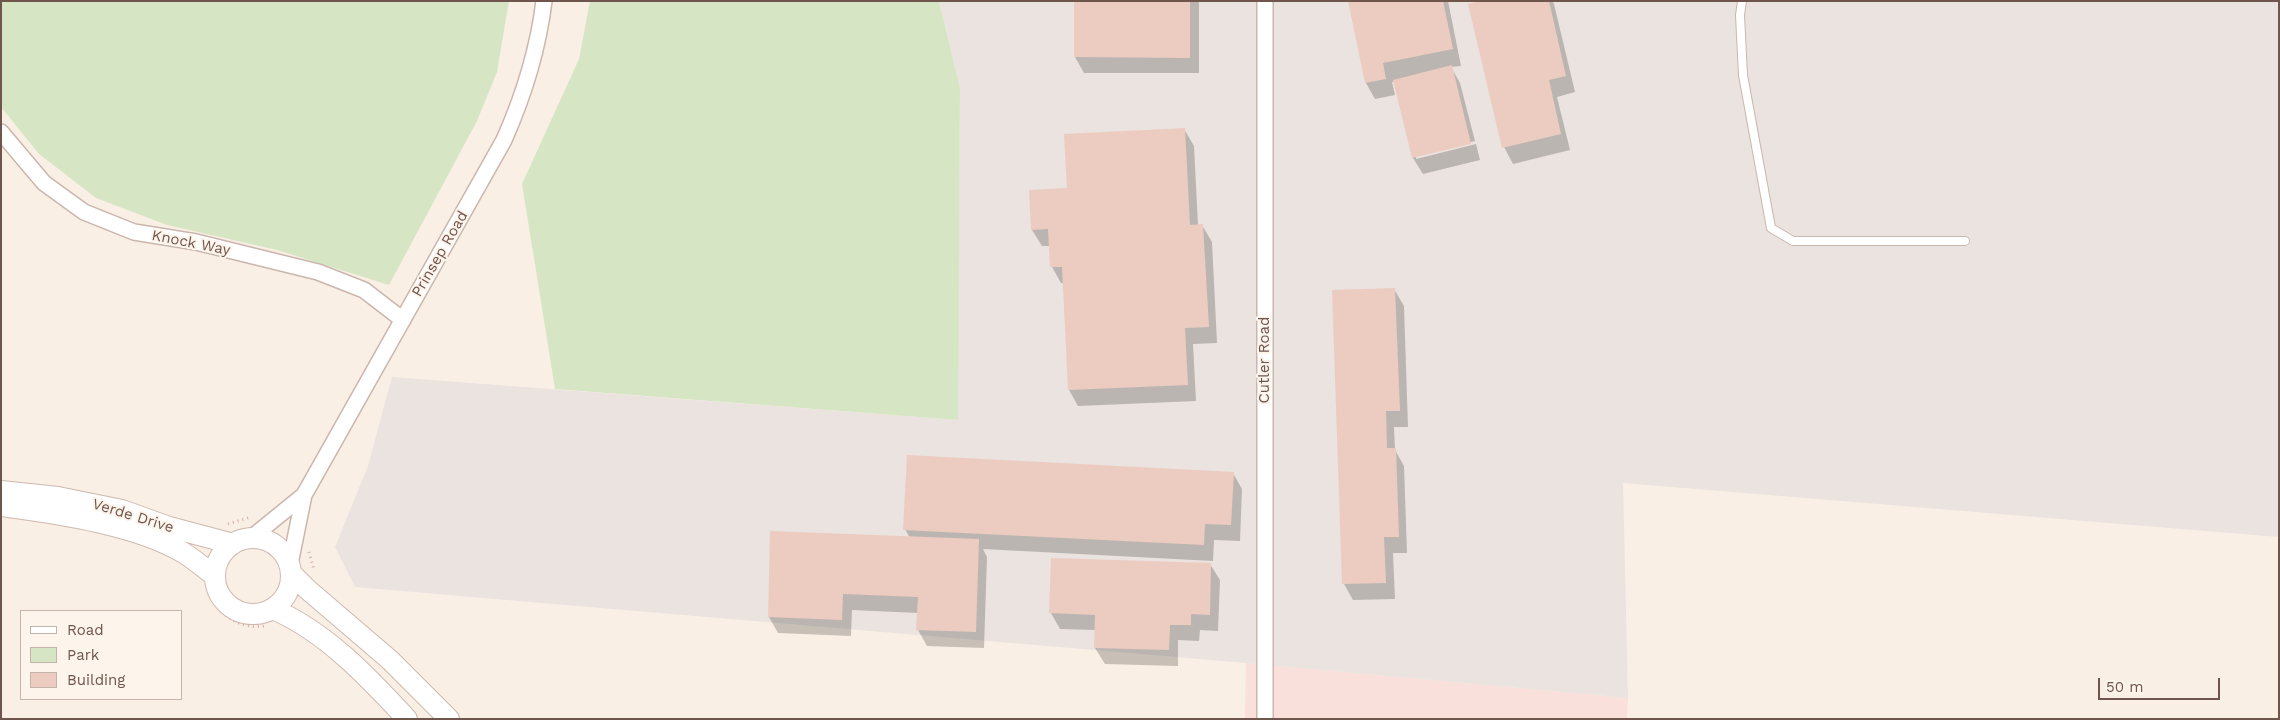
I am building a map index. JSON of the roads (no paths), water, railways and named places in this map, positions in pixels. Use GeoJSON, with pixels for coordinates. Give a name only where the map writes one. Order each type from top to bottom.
{"type":"FeatureCollection","features":[{"type":"Feature","properties":{"kind":"main road","name":"Verde Drive"},"geometry":{"type":"LineString","coordinates":[[1,491],[58,497],[122,510],[169,528],[242,541]]}},
{"type":"Feature","properties":{"kind":"main road","name":"Verde Drive"},"geometry":{"type":"LineString","coordinates":[[1,506],[62,515],[120,529],[184,553],[211,582]]}},
{"type":"Feature","properties":{"kind":"main road"},"geometry":{"type":"LineString","coordinates":[[407,719],[336,650],[304,626],[234,608],[211,582],[220,558],[242,541],[262,539],[279,547],[290,569],[307,589],[390,660],[449,719]]}},
{"type":"Feature","properties":{"kind":"main road"},"geometry":{"type":"LineString","coordinates":[[272,617],[287,594],[290,569]]}},
{"type":"Feature","properties":{"kind":"street","name":"Prinsep Road"},"geometry":{"type":"LineString","coordinates":[[290,569],[304,494],[504,140],[528,80],[536,49],[544,1]]}},
{"type":"Feature","properties":{"kind":"street","name":"Cutler Road"},"geometry":{"type":"LineString","coordinates":[[1265,1],[1266,719]]}},
{"type":"Feature","properties":{"kind":"street","name":"Knock Way"},"geometry":{"type":"LineString","coordinates":[[1,132],[44,183],[84,212],[134,232],[196,242],[318,272],[364,290],[403,320]]}},
{"type":"Feature","properties":{"kind":"street","name":"Prinsep Road"},"geometry":{"type":"LineString","coordinates":[[242,541],[274,519],[304,494]]}},
{"type":"Feature","properties":{"kind":"lane"},"geometry":{"type":"LineString","coordinates":[[1742,1],[1740,15],[1743,76],[1771,228],[1793,241],[1965,241]]}}]}
